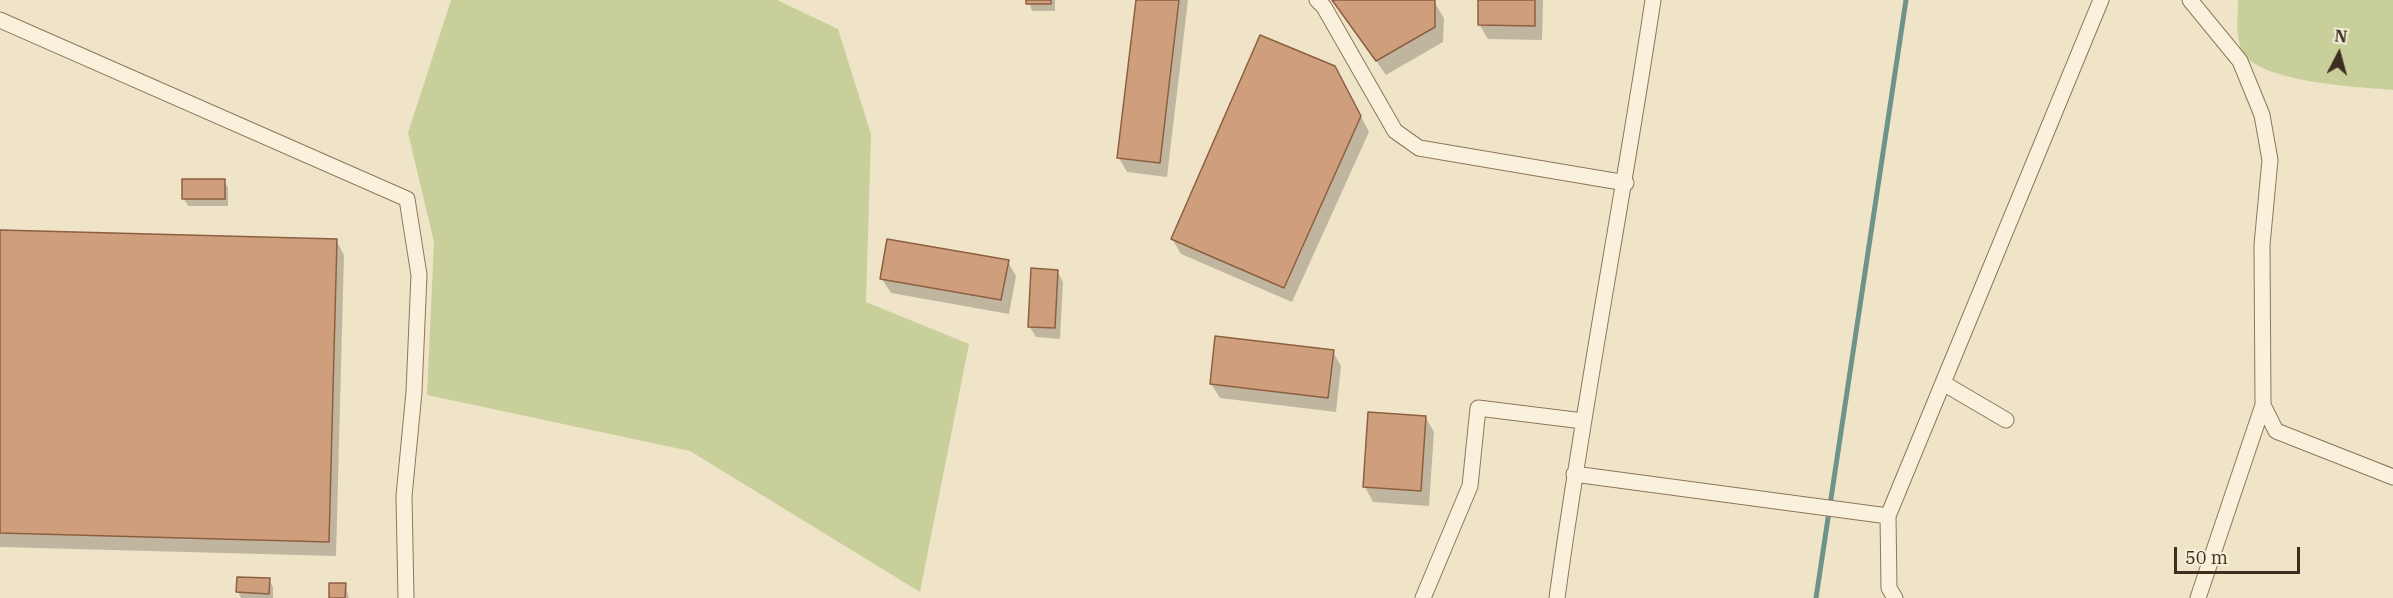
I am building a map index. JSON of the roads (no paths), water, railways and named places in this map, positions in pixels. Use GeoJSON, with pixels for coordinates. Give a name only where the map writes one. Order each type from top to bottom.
{"type":"FeatureCollection","features":[{"type":"Feature","properties":{"kind":"street"},"geometry":{"type":"LineString","coordinates":[[1317,0],[1324,7],[1395,131],[1419,148],[1626,183]]}},
{"type":"Feature","properties":{"kind":"street"},"geometry":{"type":"LineString","coordinates":[[1557,598],[1574,474],[1626,183],[1653,0]]}},
{"type":"Feature","properties":{"kind":"street"},"geometry":{"type":"LineString","coordinates":[[1895,598],[1889,588],[1888,516],[2101,0]]}},
{"type":"Feature","properties":{"kind":"street"},"geometry":{"type":"LineString","coordinates":[[2190,0],[2240,61],[2262,115],[2270,160],[2262,245],[2262,405],[2198,598]]}},
{"type":"Feature","properties":{"kind":"street"},"geometry":{"type":"LineString","coordinates":[[0,20],[407,199],[419,275],[414,392],[404,496],[405,598]]}},
{"type":"Feature","properties":{"kind":"street"},"geometry":{"type":"LineString","coordinates":[[1943,383],[2006,420]]}},
{"type":"Feature","properties":{"kind":"street"},"geometry":{"type":"LineString","coordinates":[[2262,405],[2276,431],[2393,477]]}},
{"type":"Feature","properties":{"kind":"street"},"geometry":{"type":"LineString","coordinates":[[1422,598],[1470,486],[1478,408],[1583,421]]}},
{"type":"Feature","properties":{"kind":"street"},"geometry":{"type":"LineString","coordinates":[[1574,474],[1888,516]]}},
{"type":"Feature","properties":{"kind":"waterway"},"geometry":{"type":"LineString","coordinates":[[1816,598],[1906,0]]}}]}
